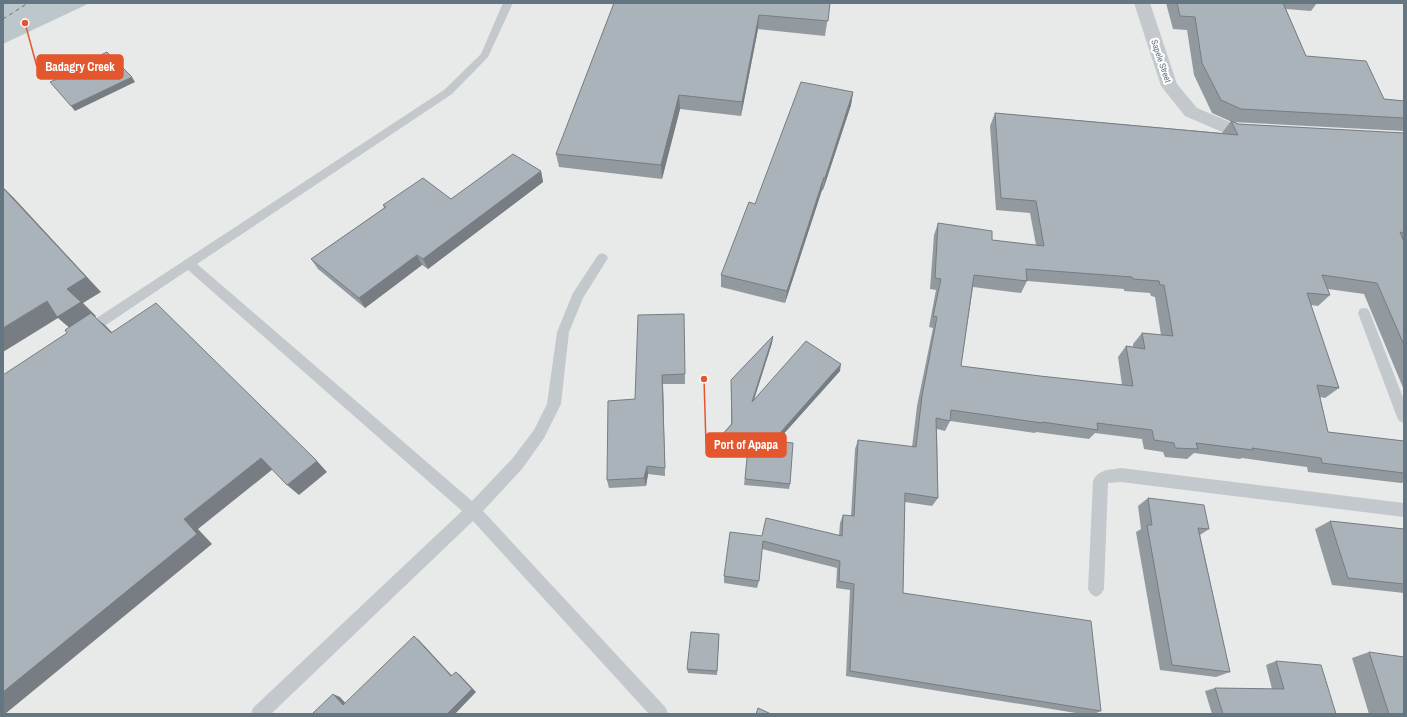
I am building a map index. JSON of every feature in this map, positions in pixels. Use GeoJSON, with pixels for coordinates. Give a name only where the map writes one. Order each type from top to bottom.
{"type":"FeatureCollection","features":[{"type":"Feature","properties":{"kind":"street","name":"Sapele Street"},"geometry":{"type":"LineString","coordinates":[[1142,3],[1169,86],[1191,112],[1229,129],[1277,132]]}},
{"type":"Feature","properties":{"kind":"lane"},"geometry":{"type":"LineString","coordinates":[[76,338],[448,92],[485,55],[508,3]]}},
{"type":"Feature","properties":{"kind":"lane"},"geometry":{"type":"LineString","coordinates":[[260,714],[473,511],[517,464],[539,434],[554,404],[563,332],[577,296],[602,258]]}},
{"type":"Feature","properties":{"kind":"lane"},"geometry":{"type":"LineString","coordinates":[[189,264],[473,511],[660,714]]}},
{"type":"Feature","properties":{"kind":"lane"},"geometry":{"type":"LineString","coordinates":[[1364,313],[1404,417]]}},
{"type":"Feature","properties":{"kind":"lane"},"geometry":{"type":"LineString","coordinates":[[1096,589],[1100,481],[1105,477],[1121,475],[1404,510]]}},
{"type":"Feature","properties":{"kind":"shaded area"},"geometry":{"type":"Polygon","coordinates":[[[3,3],[90,3],[3,44],[3,3]]]}},
{"type":"Feature","properties":{"kind":"shaded area"},"geometry":{"type":"Polygon","coordinates":[[[90,3],[1404,3],[1404,714],[3,714],[3,44],[90,3]]]}},
{"type":"Feature","properties":{"kind":"building"},"geometry":{"type":"Polygon","coordinates":[[[614,3],[830,3],[828,21],[759,15],[742,102],[679,95],[661,165],[556,154],[614,3]]]}},
{"type":"Feature","properties":{"kind":"building"},"geometry":{"type":"Polygon","coordinates":[[[1177,3],[1283,3],[1306,56],[1366,61],[1384,99],[1404,101],[1404,118],[1241,109],[1221,100],[1202,63],[1195,17],[1180,16],[1177,3]]]}},
{"type":"Feature","properties":{"kind":"building"},"geometry":{"type":"Polygon","coordinates":[[[107,52],[132,77],[71,106],[50,82],[71,73],[69,71],[107,52]]]}},
{"type":"Feature","properties":{"kind":"building"},"geometry":{"type":"Polygon","coordinates":[[[801,82],[853,92],[787,291],[721,275],[749,202],[755,204],[801,82]]]}},
{"type":"Feature","properties":{"kind":"building"},"geometry":{"type":"Polygon","coordinates":[[[995,113],[1238,135],[1231,121],[1238,124],[1404,133],[1404,233],[1400,232],[1404,242],[1404,345],[1377,283],[1322,275],[1330,295],[1307,293],[1339,388],[1317,385],[1328,432],[1404,441],[1404,473],[1322,463],[1321,458],[1252,448],[1253,450],[1196,443],[1198,449],[1175,448],[1174,443],[1154,440],[1152,430],[1097,423],[1098,430],[951,410],[950,421],[936,418],[938,498],[905,493],[903,593],[1091,621],[1101,711],[850,671],[854,584],[839,581],[840,561],[763,541],[759,581],[724,576],[730,532],[762,536],[766,518],[842,536],[843,515],[854,516],[858,440],[916,447],[922,396],[937,317],[933,316],[941,279],[935,278],[938,223],[992,231],[992,240],[1044,246],[1036,201],[1001,198],[995,113]],[[1026,269],[1027,281],[974,275],[961,366],[1133,386],[1126,346],[1145,349],[1142,333],[1173,336],[1164,285],[1160,285],[1159,281],[1133,279],[1132,277],[1026,269]]]}},
{"type":"Feature","properties":{"kind":"building"},"geometry":{"type":"Polygon","coordinates":[[[513,154],[541,171],[423,259],[417,255],[359,298],[311,259],[386,207],[383,205],[423,178],[451,199],[513,154]]]}},
{"type":"Feature","properties":{"kind":"building"},"geometry":{"type":"Polygon","coordinates":[[[3,188],[86,277],[67,289],[81,302],[57,317],[47,301],[3,328],[3,188]]]}},
{"type":"Feature","properties":{"kind":"building"},"geometry":{"type":"Polygon","coordinates":[[[156,303],[317,461],[287,485],[261,458],[184,519],[197,534],[3,692],[3,375],[67,333],[65,330],[91,313],[111,333],[156,303]]]}},
{"type":"Feature","properties":{"kind":"building"},"geometry":{"type":"Polygon","coordinates":[[[684,314],[685,374],[662,375],[665,468],[647,466],[644,478],[607,480],[608,401],[635,399],[638,315],[684,314]]]}},
{"type":"Feature","properties":{"kind":"building"},"geometry":{"type":"Polygon","coordinates":[[[773,336],[752,402],[806,341],[841,364],[773,441],[793,443],[790,484],[745,479],[749,436],[741,436],[736,450],[733,450],[732,437],[720,437],[732,424],[731,380],[773,336]]]}},
{"type":"Feature","properties":{"kind":"building"},"geometry":{"type":"Polygon","coordinates":[[[1148,498],[1204,505],[1209,529],[1198,528],[1230,672],[1172,665],[1147,525],[1152,525],[1148,498]]]}},
{"type":"Feature","properties":{"kind":"building"},"geometry":{"type":"Polygon","coordinates":[[[1330,521],[1404,529],[1404,584],[1348,578],[1330,521]]]}},
{"type":"Feature","properties":{"kind":"building"},"geometry":{"type":"Polygon","coordinates":[[[691,632],[719,634],[717,671],[687,669],[691,632]]]}},
{"type":"Feature","properties":{"kind":"building"},"geometry":{"type":"Polygon","coordinates":[[[414,636],[451,676],[456,672],[472,689],[447,714],[312,714],[333,694],[343,705],[414,636]]]}},
{"type":"Feature","properties":{"kind":"building"},"geometry":{"type":"Polygon","coordinates":[[[1369,652],[1404,657],[1404,714],[1389,714],[1369,652]]]}},
{"type":"Feature","properties":{"kind":"building"},"geometry":{"type":"Polygon","coordinates":[[[1276,661],[1321,665],[1336,714],[1223,714],[1215,688],[1284,689],[1276,661]]]}},
{"type":"Feature","properties":{"kind":"building"},"geometry":{"type":"Polygon","coordinates":[[[758,708],[771,714],[756,714],[758,708]]]}},
{"type":"Feature","properties":{"kind":"ferry route"},"geometry":{"type":"LineString","coordinates":[[3,19],[28,3]]}},
{"type":"Feature","properties":{"kind":"place","name":"Badagry Creek"},"geometry":{"type":"Point","coordinates":[25,23]}},
{"type":"Feature","properties":{"kind":"place","name":"Port of Apapa"},"geometry":{"type":"Point","coordinates":[704,379]}}]}
